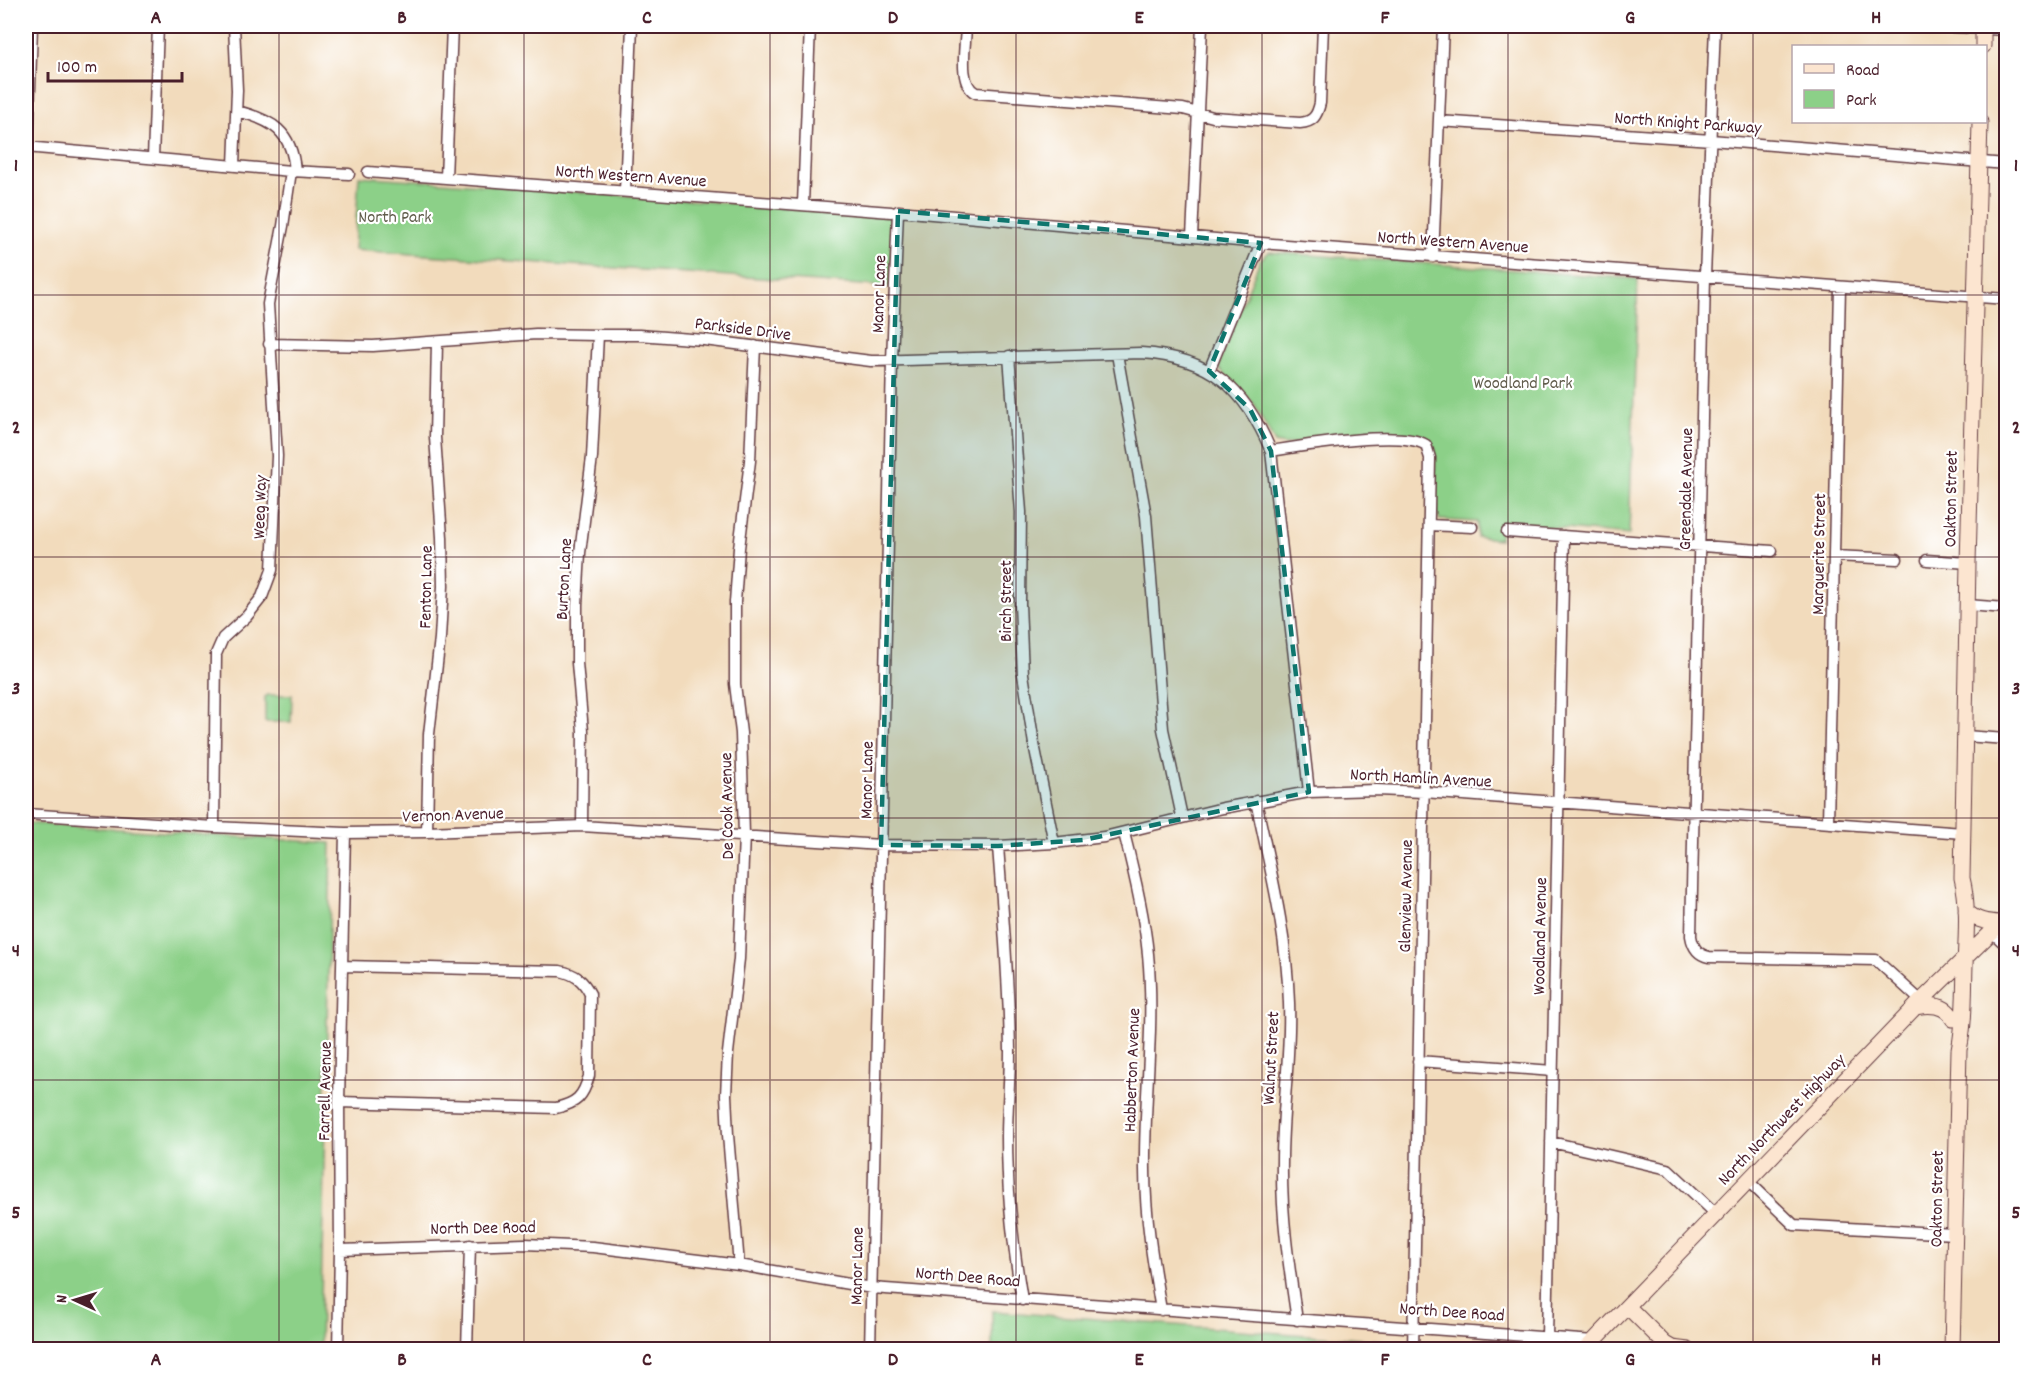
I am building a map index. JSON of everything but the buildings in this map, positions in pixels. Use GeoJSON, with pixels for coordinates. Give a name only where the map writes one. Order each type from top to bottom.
{"type":"FeatureCollection","features":[{"type":"Feature","properties":{"kind":"main road"},"geometry":{"type":"LineString","coordinates":[[1983,27],[1983,45]]}},
{"type":"Feature","properties":{"kind":"main road","name":"Oakton Street"},"geometry":{"type":"LineString","coordinates":[[1959,1050],[1954,1037],[1953,1019],[1966,911],[1966,894],[1962,878],[1980,123]]}},
{"type":"Feature","properties":{"kind":"main road","name":"Oakton Street"},"geometry":{"type":"LineString","coordinates":[[1953,1350],[1959,1050],[1963,1029],[1956,897],[1962,878]]}},
{"type":"Feature","properties":{"kind":"main road"},"geometry":{"type":"LineString","coordinates":[[1966,911],[1972,918],[2000,924]]}},
{"type":"Feature","properties":{"kind":"main road","name":"North Northwest Highway"},"geometry":{"type":"LineString","coordinates":[[1589,1345],[1919,1004],[2000,924]]}},
{"type":"Feature","properties":{"kind":"main road"},"geometry":{"type":"LineString","coordinates":[[1919,1004],[1941,1007],[1950,1013],[1953,1019]]}},
{"type":"Feature","properties":{"kind":"main road"},"geometry":{"type":"LineString","coordinates":[[1628,1307],[1665,1344],[1672,1348],[1688,1350]]}},
{"type":"Feature","properties":{"kind":"street"},"geometry":{"type":"LineString","coordinates":[[32,26],[27,147],[349,174]]}},
{"type":"Feature","properties":{"kind":"street"},"geometry":{"type":"LineString","coordinates":[[153,158],[158,26]]}},
{"type":"Feature","properties":{"kind":"street"},"geometry":{"type":"LineString","coordinates":[[234,26],[237,111],[234,165]]}},
{"type":"Feature","properties":{"kind":"street"},"geometry":{"type":"LineString","coordinates":[[446,178],[452,26]]}},
{"type":"Feature","properties":{"kind":"street"},"geometry":{"type":"LineString","coordinates":[[625,191],[632,26]]}},
{"type":"Feature","properties":{"kind":"street"},"geometry":{"type":"LineString","coordinates":[[803,204],[810,26]]}},
{"type":"Feature","properties":{"kind":"street"},"geometry":{"type":"LineString","coordinates":[[966,26],[964,76],[972,91],[982,94],[1183,109],[1213,117],[1300,123],[1313,120],[1320,103],[1323,26]]}},
{"type":"Feature","properties":{"kind":"street"},"geometry":{"type":"LineString","coordinates":[[1192,237],[1202,26]]}},
{"type":"Feature","properties":{"kind":"street"},"geometry":{"type":"LineString","coordinates":[[1433,256],[1443,26]]}},
{"type":"Feature","properties":{"kind":"street","name":"Greendale Avenue"},"geometry":{"type":"LineString","coordinates":[[1715,26],[1705,276],[1691,936],[1696,951],[1709,957],[1876,960],[1919,1004]]}},
{"type":"Feature","properties":{"kind":"street"},"geometry":{"type":"LineString","coordinates":[[1939,26],[2007,30]]}},
{"type":"Feature","properties":{"kind":"street"},"geometry":{"type":"LineString","coordinates":[[237,111],[260,117],[275,127],[291,148],[293,171]]}},
{"type":"Feature","properties":{"kind":"street","name":"North Knight Parkway"},"geometry":{"type":"LineString","coordinates":[[1439,121],[2007,164]]}},
{"type":"Feature","properties":{"kind":"street","name":"Weeg Way"},"geometry":{"type":"LineString","coordinates":[[214,827],[216,654],[223,638],[247,616],[262,597],[271,577],[273,564],[277,456],[268,304],[293,171]]}},
{"type":"Feature","properties":{"kind":"street","name":"North Western Avenue"},"geometry":{"type":"LineString","coordinates":[[368,172],[2007,299]]}},
{"type":"Feature","properties":{"kind":"street","name":"Manor Lane"},"geometry":{"type":"LineString","coordinates":[[870,1350],[894,211]]}},
{"type":"Feature","properties":{"kind":"street"},"geometry":{"type":"LineString","coordinates":[[1261,243],[1209,371],[1229,385],[1250,409],[1271,451],[1308,792]]}},
{"type":"Feature","properties":{"kind":"street","name":"Marguerite Street"},"geometry":{"type":"LineString","coordinates":[[1828,822],[1840,287]]}},
{"type":"Feature","properties":{"kind":"street","name":"Parkside Drive"},"geometry":{"type":"LineString","coordinates":[[269,344],[373,346],[536,334],[598,334],[668,337],[859,360],[1141,353],[1167,356],[1192,363],[1209,371]]}},
{"type":"Feature","properties":{"kind":"street","name":"Burton Lane"},"geometry":{"type":"LineString","coordinates":[[582,826],[583,740],[577,663],[577,605],[580,553],[594,429],[598,334]]}},
{"type":"Feature","properties":{"kind":"street","name":"Fenton Lane"},"geometry":{"type":"LineString","coordinates":[[427,832],[429,743],[443,586],[435,437],[436,342]]}},
{"type":"Feature","properties":{"kind":"street","name":"De Cook Avenue"},"geometry":{"type":"LineString","coordinates":[[740,1265],[726,1095],[728,1053],[739,959],[744,836],[741,733],[735,684],[735,602],[750,460],[755,346]]}},
{"type":"Feature","properties":{"kind":"street"},"geometry":{"type":"LineString","coordinates":[[1117,354],[1146,516],[1163,729],[1182,817]]}},
{"type":"Feature","properties":{"kind":"street","name":"Birch Street"},"geometry":{"type":"LineString","coordinates":[[1009,356],[1021,512],[1020,604],[1023,674],[1034,744],[1054,843]]}},
{"type":"Feature","properties":{"kind":"street","name":"Glenview Avenue"},"geometry":{"type":"LineString","coordinates":[[1271,451],[1327,442],[1378,439],[1413,440],[1426,445],[1431,459],[1413,1350]]}},
{"type":"Feature","properties":{"kind":"street"},"geometry":{"type":"LineString","coordinates":[[1429,525],[1472,527]]}},
{"type":"Feature","properties":{"kind":"street"},"geometry":{"type":"LineString","coordinates":[[1507,531],[1772,551]]}},
{"type":"Feature","properties":{"kind":"street","name":"Woodland Avenue"},"geometry":{"type":"LineString","coordinates":[[1547,1337],[1564,536]]}},
{"type":"Feature","properties":{"kind":"street"},"geometry":{"type":"LineString","coordinates":[[1834,556],[1897,559]]}},
{"type":"Feature","properties":{"kind":"street"},"geometry":{"type":"LineString","coordinates":[[1926,560],[1968,563]]}},
{"type":"Feature","properties":{"kind":"street"},"geometry":{"type":"LineString","coordinates":[[1967,605],[2007,608]]}},
{"type":"Feature","properties":{"kind":"street"},"geometry":{"type":"LineString","coordinates":[[1965,735],[2007,739]]}},
{"type":"Feature","properties":{"kind":"street","name":"North Hamlin Avenue"},"geometry":{"type":"LineString","coordinates":[[881,845],[998,846],[1054,843],[1124,832],[1182,817],[1308,792],[1376,790],[1963,833]]}},
{"type":"Feature","properties":{"kind":"street","name":"Walnut Street"},"geometry":{"type":"LineString","coordinates":[[1256,801],[1280,918],[1287,975],[1290,1029],[1282,1133],[1282,1186],[1284,1225],[1297,1320]]}},
{"type":"Feature","properties":{"kind":"street","name":"Vernon Avenue"},"geometry":{"type":"LineString","coordinates":[[26,814],[345,833],[582,826],[881,845]]}},
{"type":"Feature","properties":{"kind":"street","name":"Habberton Avenue"},"geometry":{"type":"LineString","coordinates":[[1124,832],[1138,891],[1148,953],[1151,1053],[1144,1172],[1148,1225],[1161,1310]]}},
{"type":"Feature","properties":{"kind":"street","name":"Farrell Avenue"},"geometry":{"type":"LineString","coordinates":[[338,1350],[339,1102],[345,833]]}},
{"type":"Feature","properties":{"kind":"street"},"geometry":{"type":"LineString","coordinates":[[998,846],[1009,1020],[1008,1191],[1022,1300]]}},
{"type":"Feature","properties":{"kind":"street"},"geometry":{"type":"LineString","coordinates":[[2000,924],[2007,945]]}},
{"type":"Feature","properties":{"kind":"street"},"geometry":{"type":"LineString","coordinates":[[339,1102],[556,1108],[572,1104],[586,1088],[589,1076],[590,994],[585,984],[571,973],[343,966]]}},
{"type":"Feature","properties":{"kind":"street"},"geometry":{"type":"LineString","coordinates":[[1418,1061],[1553,1071]]}},
{"type":"Feature","properties":{"kind":"street"},"geometry":{"type":"LineString","coordinates":[[1551,1142],[1668,1169],[1716,1214]]}},
{"type":"Feature","properties":{"kind":"street"},"geometry":{"type":"LineString","coordinates":[[1748,1181],[1794,1225],[1954,1234]]}},
{"type":"Feature","properties":{"kind":"street","name":"North Dee Road"},"geometry":{"type":"LineString","coordinates":[[340,1250],[525,1244],[593,1247],[740,1265],[872,1288],[1547,1337],[1589,1345]]}},
{"type":"Feature","properties":{"kind":"street"},"geometry":{"type":"LineString","coordinates":[[467,1350],[470,1245]]}},
{"type":"Feature","properties":{"kind":"highlighted area"},"geometry":{"type":"Polygon","coordinates":[[[898,211],[1261,243],[1209,371],[1250,409],[1271,451],[1309,792],[1083,840],[998,846],[881,845],[898,211]]]}},
{"type":"Feature","properties":{"kind":"green space","name":"North Park"},"geometry":{"type":"Polygon","coordinates":[[[359,176],[893,215],[890,287],[354,250],[359,176]]]}},
{"type":"Feature","properties":{"kind":"green space","name":"Woodland Park"},"geometry":{"type":"Polygon","coordinates":[[[1269,252],[1638,279],[1629,535],[1501,523],[1500,539],[1477,537],[1477,522],[1440,520],[1435,512],[1435,449],[1429,440],[1418,434],[1345,436],[1284,445],[1275,443],[1254,404],[1219,369],[1220,361],[1260,260],[1269,252]]]}},
{"type":"Feature","properties":{"kind":"green space"},"geometry":{"type":"Polygon","coordinates":[[[292,695],[291,722],[265,722],[265,697],[292,695]]]}},
{"type":"Feature","properties":{"kind":"green space"},"geometry":{"type":"Polygon","coordinates":[[[26,823],[331,843],[320,1349],[33,1350],[27,1344],[26,823]]]}},
{"type":"Feature","properties":{"kind":"green space"},"geometry":{"type":"Polygon","coordinates":[[[992,1311],[1398,1342],[1398,1349],[992,1349],[992,1311]]]}}]}
